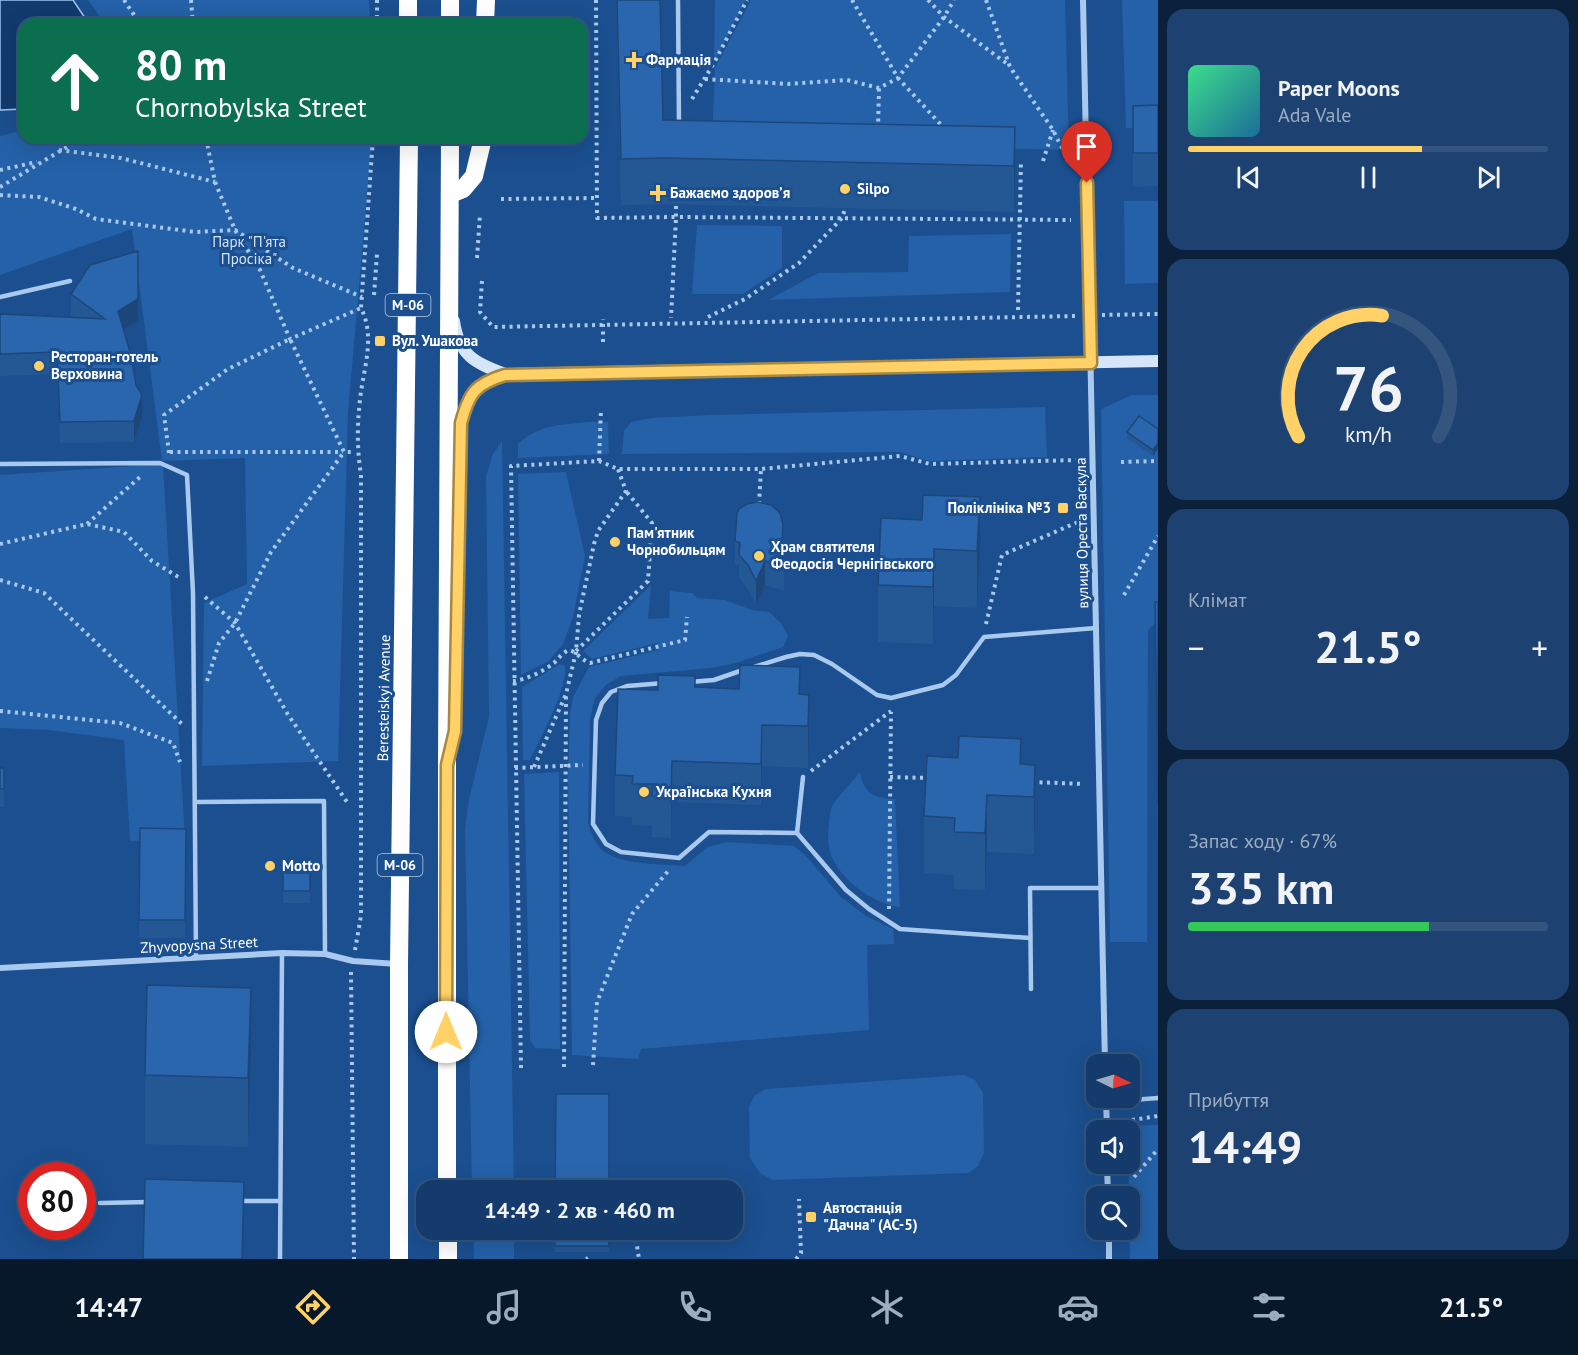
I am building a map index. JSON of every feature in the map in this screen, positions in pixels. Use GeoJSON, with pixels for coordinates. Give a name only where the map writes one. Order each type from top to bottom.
{"type":"FeatureCollection","features":[{"type":"Feature","properties":{"kind":"highway"},"geometry":{"type":"LineString","coordinates":[[408,0],[408,18]]}},
{"type":"Feature","properties":{"kind":"highway"},"geometry":{"type":"LineString","coordinates":[[450,0],[450,18]]}},
{"type":"Feature","properties":{"kind":"highway"},"geometry":{"type":"LineString","coordinates":[[485,18],[486,0]]}},
{"type":"Feature","properties":{"kind":"highway","name":"Beresteiskyi Avenue"},"geometry":{"type":"LineString","coordinates":[[399,1259],[399,964],[409,144]]}},
{"type":"Feature","properties":{"kind":"highway","name":"М-06"},"geometry":{"type":"LineString","coordinates":[[447,1180],[450,144]]}},
{"type":"Feature","properties":{"kind":"highway"},"geometry":{"type":"LineString","coordinates":[[450,194],[463,189],[474,176],[482,144]]}},
{"type":"Feature","properties":{"kind":"highway"},"geometry":{"type":"LineString","coordinates":[[448,1240],[448,1259]]}},
{"type":"Feature","properties":{"kind":"main road"},"geometry":{"type":"LineString","coordinates":[[450,295],[455,331],[464,352],[479,364],[505,375]]}},
{"type":"Feature","properties":{"kind":"main road"},"geometry":{"type":"LineString","coordinates":[[447,765],[455,731],[461,423],[467,400],[487,381],[505,375],[1158,361]]}},
{"type":"Feature","properties":{"kind":"street","name":"вулиця Ореста Васкула"},"geometry":{"type":"LineString","coordinates":[[1083,0],[1105,1054]]}},
{"type":"Feature","properties":{"kind":"street","name":"Zhyvopysna Street"},"geometry":{"type":"LineString","coordinates":[[0,968],[282,953],[325,954],[353,961],[399,964]]}},
{"type":"Feature","properties":{"kind":"street"},"geometry":{"type":"LineString","coordinates":[[1109,1240],[1109,1259]]}},
{"type":"Feature","properties":{"kind":"lane"},"geometry":{"type":"LineString","coordinates":[[678,0],[679,130]]}},
{"type":"Feature","properties":{"kind":"lane"},"geometry":{"type":"LineString","coordinates":[[0,297],[70,281]]}},
{"type":"Feature","properties":{"kind":"lane"},"geometry":{"type":"LineString","coordinates":[[0,464],[157,463],[187,475],[193,593],[196,957]]}},
{"type":"Feature","properties":{"kind":"lane"},"geometry":{"type":"LineString","coordinates":[[681,682],[714,680],[786,657],[800,654],[814,655],[832,664],[877,695],[891,698],[943,685],[956,675],[984,637],[1096,628]]}},
{"type":"Feature","properties":{"kind":"lane"},"geometry":{"type":"LineString","coordinates":[[670,683],[627,686],[611,692],[602,703],[596,720],[593,824],[606,844],[621,852],[679,858],[709,832],[797,832]]}},
{"type":"Feature","properties":{"kind":"lane"},"geometry":{"type":"LineString","coordinates":[[803,777],[797,832],[846,890],[869,909],[900,929],[1030,938]]}},
{"type":"Feature","properties":{"kind":"lane"},"geometry":{"type":"LineString","coordinates":[[195,802],[324,801],[325,954]]}},
{"type":"Feature","properties":{"kind":"lane"},"geometry":{"type":"LineString","coordinates":[[1031,989],[1030,888],[1102,888]]}},
{"type":"Feature","properties":{"kind":"lane"},"geometry":{"type":"LineString","coordinates":[[280,1259],[282,953]]}},
{"type":"Feature","properties":{"kind":"lane"},"geometry":{"type":"LineString","coordinates":[[1140,1099],[1158,1098]]}},
{"type":"Feature","properties":{"kind":"lane"},"geometry":{"type":"LineString","coordinates":[[235,1201],[280,1201]]}},
{"type":"Feature","properties":{"kind":"lane"},"geometry":{"type":"LineString","coordinates":[[100,1203],[156,1202]]}},
{"type":"Feature","properties":{"kind":"path"},"geometry":{"type":"LineString","coordinates":[[124,0],[136,18]]}},
{"type":"Feature","properties":{"kind":"path"},"geometry":{"type":"LineString","coordinates":[[191,0],[192,18]]}},
{"type":"Feature","properties":{"kind":"path"},"geometry":{"type":"LineString","coordinates":[[377,0],[377,18]]}},
{"type":"Feature","properties":{"kind":"path"},"geometry":{"type":"LineString","coordinates":[[596,0],[597,218],[1071,220]]}},
{"type":"Feature","properties":{"kind":"path"},"geometry":{"type":"LineString","coordinates":[[679,120],[705,79],[747,0]]}},
{"type":"Feature","properties":{"kind":"path"},"geometry":{"type":"LineString","coordinates":[[852,0],[898,78],[943,127],[944,137]]}},
{"type":"Feature","properties":{"kind":"path"},"geometry":{"type":"LineString","coordinates":[[928,0],[944,17],[1010,67]]}},
{"type":"Feature","properties":{"kind":"path"},"geometry":{"type":"LineString","coordinates":[[705,79],[788,84],[847,80],[879,88],[898,78],[954,0]]}},
{"type":"Feature","properties":{"kind":"path"},"geometry":{"type":"LineString","coordinates":[[986,0],[1010,67],[1053,130],[1069,162]]}},
{"type":"Feature","properties":{"kind":"path"},"geometry":{"type":"LineString","coordinates":[[878,133],[879,88]]}},
{"type":"Feature","properties":{"kind":"path"},"geometry":{"type":"LineString","coordinates":[[1043,161],[1053,130]]}},
{"type":"Feature","properties":{"kind":"path"},"geometry":{"type":"LineString","coordinates":[[0,187],[70,144]]}},
{"type":"Feature","properties":{"kind":"path"},"geometry":{"type":"LineString","coordinates":[[207,144],[215,182],[235,230],[260,270],[344,452]]}},
{"type":"Feature","properties":{"kind":"path"},"geometry":{"type":"LineString","coordinates":[[362,916],[361,475],[357,450],[360,399],[369,338],[367,320],[361,308],[374,144]]}},
{"type":"Feature","properties":{"kind":"path"},"geometry":{"type":"LineString","coordinates":[[59,150],[121,158],[215,182]]}},
{"type":"Feature","properties":{"kind":"path"},"geometry":{"type":"LineString","coordinates":[[1018,310],[1022,160]]}},
{"type":"Feature","properties":{"kind":"path"},"geometry":{"type":"LineString","coordinates":[[0,170],[41,161]]}},
{"type":"Feature","properties":{"kind":"path"},"geometry":{"type":"LineString","coordinates":[[0,195],[39,197],[76,208],[96,219],[195,232],[235,230],[293,268],[362,297]]}},
{"type":"Feature","properties":{"kind":"path"},"geometry":{"type":"LineString","coordinates":[[501,199],[596,198]]}},
{"type":"Feature","properties":{"kind":"path"},"geometry":{"type":"LineString","coordinates":[[671,318],[676,206]]}},
{"type":"Feature","properties":{"kind":"path"},"geometry":{"type":"LineString","coordinates":[[708,317],[745,299],[799,263],[842,218],[845,209]]}},
{"type":"Feature","properties":{"kind":"path"},"geometry":{"type":"LineString","coordinates":[[477,258],[480,214]]}},
{"type":"Feature","properties":{"kind":"path"},"geometry":{"type":"LineString","coordinates":[[374,295],[377,254]]}},
{"type":"Feature","properties":{"kind":"path"},"geometry":{"type":"LineString","coordinates":[[482,280],[480,312],[494,327],[603,322],[1073,316]]}},
{"type":"Feature","properties":{"kind":"path"},"geometry":{"type":"LineString","coordinates":[[169,453],[164,415],[228,369],[361,308]]}},
{"type":"Feature","properties":{"kind":"path"},"geometry":{"type":"LineString","coordinates":[[1111,315],[1158,314]]}},
{"type":"Feature","properties":{"kind":"path"},"geometry":{"type":"LineString","coordinates":[[603,322],[603,342]]}},
{"type":"Feature","properties":{"kind":"path"},"geometry":{"type":"LineString","coordinates":[[599,461],[601,409]]}},
{"type":"Feature","properties":{"kind":"path"},"geometry":{"type":"LineString","coordinates":[[205,688],[219,643],[235,623],[271,552],[344,452]]}},
{"type":"Feature","properties":{"kind":"path"},"geometry":{"type":"LineString","coordinates":[[87,524],[169,453],[351,452]]}},
{"type":"Feature","properties":{"kind":"path"},"geometry":{"type":"LineString","coordinates":[[521,1068],[514,768],[511,466],[599,461],[618,470],[761,469],[900,456],[930,464],[1076,460]]}},
{"type":"Feature","properties":{"kind":"path"},"geometry":{"type":"LineString","coordinates":[[1121,462],[1158,461]]}},
{"type":"Feature","properties":{"kind":"path"},"geometry":{"type":"LineString","coordinates":[[759,514],[761,469]]}},
{"type":"Feature","properties":{"kind":"path"},"geometry":{"type":"LineString","coordinates":[[576,652],[648,581],[652,523],[626,491],[618,470]]}},
{"type":"Feature","properties":{"kind":"path"},"geometry":{"type":"LineString","coordinates":[[534,767],[566,694],[576,652],[579,615],[598,531],[626,491]]}},
{"type":"Feature","properties":{"kind":"path"},"geometry":{"type":"LineString","coordinates":[[984,637],[1002,555],[1078,522]]}},
{"type":"Feature","properties":{"kind":"path"},"geometry":{"type":"LineString","coordinates":[[1124,595],[1158,536]]}},
{"type":"Feature","properties":{"kind":"path"},"geometry":{"type":"LineString","coordinates":[[0,580],[44,593],[195,737]]}},
{"type":"Feature","properties":{"kind":"path"},"geometry":{"type":"LineString","coordinates":[[513,681],[522,680],[552,664],[569,650],[576,652],[581,660],[590,663],[685,640],[687,616]]}},
{"type":"Feature","properties":{"kind":"path"},"geometry":{"type":"LineString","coordinates":[[564,1067],[566,694]]}},
{"type":"Feature","properties":{"kind":"path"},"geometry":{"type":"LineString","coordinates":[[889,922],[891,698]]}},
{"type":"Feature","properties":{"kind":"path"},"geometry":{"type":"LineString","coordinates":[[0,711],[120,723],[173,743],[181,763]]}},
{"type":"Feature","properties":{"kind":"path"},"geometry":{"type":"LineString","coordinates":[[803,777],[891,712]]}},
{"type":"Feature","properties":{"kind":"path"},"geometry":{"type":"LineString","coordinates":[[514,768],[595,765]]}},
{"type":"Feature","properties":{"kind":"path"},"geometry":{"type":"LineString","coordinates":[[890,777],[936,779]]}},
{"type":"Feature","properties":{"kind":"path"},"geometry":{"type":"LineString","coordinates":[[1027,782],[1084,784]]}},
{"type":"Feature","properties":{"kind":"path"},"geometry":{"type":"LineString","coordinates":[[593,1065],[597,1002],[632,914],[679,858]]}},
{"type":"Feature","properties":{"kind":"path"},"geometry":{"type":"LineString","coordinates":[[350,978],[354,1259]]}},
{"type":"Feature","properties":{"kind":"path"},"geometry":{"type":"LineString","coordinates":[[1132,1120],[1158,1116]]}},
{"type":"Feature","properties":{"kind":"path"},"geometry":{"type":"LineString","coordinates":[[1134,1177],[1158,1149]]}},
{"type":"Feature","properties":{"kind":"path"},"geometry":{"type":"LineString","coordinates":[[796,1259],[801,1252],[799,1200]]}},
{"type":"Feature","properties":{"kind":"path"},"geometry":{"type":"LineString","coordinates":[[636,1240],[639,1259]]}},
{"type":"Feature","properties":{"kind":"green space"},"geometry":{"type":"Polygon","coordinates":[[[88,0],[369,0],[370,18],[101,18],[88,0]]]}},
{"type":"Feature","properties":{"kind":"green space"},"geometry":{"type":"Polygon","coordinates":[[[715,0],[746,0],[714,63],[715,0]]]}},
{"type":"Feature","properties":{"kind":"green space"},"geometry":{"type":"Polygon","coordinates":[[[751,0],[1065,0],[1069,150],[712,141],[715,68],[751,0]]]}},
{"type":"Feature","properties":{"kind":"green space"},"geometry":{"type":"Polygon","coordinates":[[[1122,0],[1158,0],[1158,127],[1126,128],[1122,0]]]}},
{"type":"Feature","properties":{"kind":"green space","name":"Парк \"П'ята Просіка\""},"geometry":{"type":"Polygon","coordinates":[[[18,132],[18,144],[371,144],[348,413],[338,761],[202,766],[204,603],[247,584],[245,458],[162,461],[132,229],[0,275],[0,136],[18,132]]]}},
{"type":"Feature","properties":{"kind":"green space"},"geometry":{"type":"Polygon","coordinates":[[[1124,201],[1158,201],[1158,283],[1125,284],[1124,201]]]}},
{"type":"Feature","properties":{"kind":"green space"},"geometry":{"type":"Polygon","coordinates":[[[697,225],[782,226],[782,268],[743,294],[692,294],[697,225]]]}},
{"type":"Feature","properties":{"kind":"green space"},"geometry":{"type":"Polygon","coordinates":[[[1011,234],[1010,292],[768,300],[818,273],[908,272],[909,236],[1011,234]]]}},
{"type":"Feature","properties":{"kind":"green space"},"geometry":{"type":"Polygon","coordinates":[[[1132,395],[1158,395],[1158,620],[1148,630],[1147,942],[1110,942],[1101,409],[1132,395]]]}},
{"type":"Feature","properties":{"kind":"green space"},"geometry":{"type":"Polygon","coordinates":[[[1045,407],[1047,457],[929,461],[900,452],[622,454],[624,431],[631,422],[652,418],[1045,407]]]}},
{"type":"Feature","properties":{"kind":"green space"},"geometry":{"type":"Polygon","coordinates":[[[588,422],[608,422],[609,454],[518,458],[518,444],[526,437],[542,429],[588,422]]]}},
{"type":"Feature","properties":{"kind":"green space"},"geometry":{"type":"Polygon","coordinates":[[[502,441],[514,1180],[472,1180],[465,829],[469,799],[489,717],[486,476],[493,454],[502,441]]]}},
{"type":"Feature","properties":{"kind":"green space"},"geometry":{"type":"Polygon","coordinates":[[[163,464],[185,839],[130,841],[124,740],[49,730],[0,728],[0,475],[163,464]]]}},
{"type":"Feature","properties":{"kind":"green space"},"geometry":{"type":"Polygon","coordinates":[[[566,472],[585,556],[573,617],[563,644],[549,661],[521,675],[518,474],[566,472]]]}},
{"type":"Feature","properties":{"kind":"green space"},"geometry":{"type":"Polygon","coordinates":[[[651,585],[648,619],[669,618],[670,591],[692,593],[697,598],[725,600],[752,610],[769,612],[781,623],[788,636],[783,647],[736,663],[711,668],[621,676],[606,685],[595,698],[590,719],[588,823],[595,840],[601,849],[618,858],[641,863],[685,866],[707,847],[727,842],[794,846],[806,856],[841,897],[866,916],[893,929],[894,944],[867,945],[869,1030],[641,1049],[638,1059],[572,1055],[568,777],[570,714],[573,697],[589,667],[658,650],[658,643],[592,659],[583,651],[651,585]]]}},
{"type":"Feature","properties":{"kind":"green space"},"geometry":{"type":"Polygon","coordinates":[[[560,664],[565,666],[565,676],[558,700],[530,760],[523,760],[522,687],[560,664]]]}},
{"type":"Feature","properties":{"kind":"green space"},"geometry":{"type":"Polygon","coordinates":[[[559,772],[560,1049],[535,1048],[530,1040],[524,774],[559,772]]]}},
{"type":"Feature","properties":{"kind":"green space"},"geometry":{"type":"Polygon","coordinates":[[[860,772],[867,790],[876,796],[895,799],[900,907],[878,901],[867,895],[846,878],[832,858],[828,839],[831,809],[860,772]]]}},
{"type":"Feature","properties":{"kind":"green space"},"geometry":{"type":"Polygon","coordinates":[[[963,1075],[975,1080],[983,1093],[984,1153],[978,1166],[968,1173],[773,1180],[760,1173],[750,1158],[749,1107],[754,1096],[766,1089],[963,1075]]]}},
{"type":"Feature","properties":{"kind":"green space"},"geometry":{"type":"Polygon","coordinates":[[[1158,1125],[1158,1259],[1130,1259],[1130,1240],[1140,1240],[1140,1186],[1129,1186],[1129,1174],[1140,1174],[1140,1126],[1158,1125]]]}},
{"type":"Feature","properties":{"kind":"green space"},"geometry":{"type":"Polygon","coordinates":[[[473,1240],[514,1240],[514,1259],[474,1259],[473,1240]]]}},
{"type":"Feature","properties":{"kind":"shaded area"},"geometry":{"type":"Polygon","coordinates":[[[0,0],[73,0],[85,18],[18,18],[18,109],[0,110],[0,0]]]}},
{"type":"Feature","properties":{"kind":"building"},"geometry":{"type":"Polygon","coordinates":[[[617,0],[660,0],[663,120],[1015,127],[1014,166],[621,159],[617,0]]]}},
{"type":"Feature","properties":{"kind":"building"},"geometry":{"type":"Polygon","coordinates":[[[1158,105],[1158,153],[1133,153],[1133,106],[1158,105]]]}},
{"type":"Feature","properties":{"kind":"building"},"geometry":{"type":"Polygon","coordinates":[[[138,251],[138,299],[118,311],[131,355],[136,385],[142,395],[134,421],[60,422],[57,352],[0,354],[0,314],[105,319],[71,294],[90,265],[138,251]]]}},
{"type":"Feature","properties":{"kind":"building"},"geometry":{"type":"Polygon","coordinates":[[[1139,416],[1158,429],[1158,443],[1153,450],[1127,432],[1139,416]]]}},
{"type":"Feature","properties":{"kind":"building"},"geometry":{"type":"Polygon","coordinates":[[[923,495],[980,497],[977,551],[934,549],[933,587],[878,585],[881,518],[922,520],[923,495]]]}},
{"type":"Feature","properties":{"kind":"building"},"geometry":{"type":"Polygon","coordinates":[[[758,502],[771,505],[780,513],[783,524],[782,546],[776,550],[784,568],[765,561],[756,581],[748,565],[739,555],[740,543],[735,541],[739,509],[747,504],[758,502]]]}},
{"type":"Feature","properties":{"kind":"building"},"geometry":{"type":"Polygon","coordinates":[[[1155,602],[1158,602],[1158,806],[1155,602]]]}},
{"type":"Feature","properties":{"kind":"building"},"geometry":{"type":"Polygon","coordinates":[[[740,665],[800,667],[799,694],[809,695],[808,726],[762,725],[761,764],[672,761],[671,797],[652,796],[653,784],[632,784],[633,776],[615,775],[618,689],[658,690],[658,675],[695,676],[695,687],[739,689],[740,665]]]}},
{"type":"Feature","properties":{"kind":"building"},"geometry":{"type":"Polygon","coordinates":[[[959,736],[1021,739],[1020,764],[1035,765],[1034,797],[987,795],[985,833],[954,832],[955,818],[924,816],[927,756],[958,758],[959,736]]]}},
{"type":"Feature","properties":{"kind":"building"},"geometry":{"type":"Polygon","coordinates":[[[0,768],[4,768],[4,789],[0,789],[0,768]]]}},
{"type":"Feature","properties":{"kind":"building"},"geometry":{"type":"Polygon","coordinates":[[[140,828],[186,829],[185,920],[139,920],[140,828]]]}},
{"type":"Feature","properties":{"kind":"building"},"geometry":{"type":"Polygon","coordinates":[[[283,873],[310,873],[310,891],[283,891],[283,873]]]}},
{"type":"Feature","properties":{"kind":"building"},"geometry":{"type":"Polygon","coordinates":[[[147,985],[251,988],[248,1078],[145,1075],[147,985]]]}},
{"type":"Feature","properties":{"kind":"building"},"geometry":{"type":"Polygon","coordinates":[[[556,1094],[609,1094],[609,1180],[555,1180],[556,1094]]]}},
{"type":"Feature","properties":{"kind":"building"},"geometry":{"type":"Polygon","coordinates":[[[145,1179],[244,1182],[242,1259],[143,1259],[145,1179]]]}},
{"type":"Feature","properties":{"kind":"building"},"geometry":{"type":"Polygon","coordinates":[[[555,1240],[609,1240],[609,1246],[555,1246],[555,1240]]]}},
{"type":"Feature","properties":{"kind":"place","name":"Фармація"},"geometry":{"type":"Point","coordinates":[634,60]}},
{"type":"Feature","properties":{"kind":"place","name":"Silpo"},"geometry":{"type":"Point","coordinates":[845,189]}},
{"type":"Feature","properties":{"kind":"place","name":"Бажаємо здоровʼя"},"geometry":{"type":"Point","coordinates":[658,193]}},
{"type":"Feature","properties":{"kind":"place","name":"Вул. Ушакова"},"geometry":{"type":"Point","coordinates":[380,341]}},
{"type":"Feature","properties":{"kind":"place","name":"Ресторан-готель Верховина"},"geometry":{"type":"Point","coordinates":[39,366]}},
{"type":"Feature","properties":{"kind":"place","name":"Поліклініка №3"},"geometry":{"type":"Point","coordinates":[1063,508]}},
{"type":"Feature","properties":{"kind":"place","name":"Пам'ятник Чорнобильцям"},"geometry":{"type":"Point","coordinates":[615,542]}},
{"type":"Feature","properties":{"kind":"place","name":"Храм святителя Феодосія Чернігівського"},"geometry":{"type":"Point","coordinates":[759,556]}},
{"type":"Feature","properties":{"kind":"place","name":"Українська Кухня"},"geometry":{"type":"Point","coordinates":[644,792]}},
{"type":"Feature","properties":{"kind":"place","name":"Motto"},"geometry":{"type":"Point","coordinates":[270,866]}},
{"type":"Feature","properties":{"kind":"place","name":"Автостанція \"Дачна\" (АС-5)"},"geometry":{"type":"Point","coordinates":[811,1217]}},
{"type":"Feature","properties":{"kind":"route"},"geometry":{"type":"LineString","coordinates":[[446,1032],[447,765],[455,731],[461,423],[467,400],[487,381],[505,375],[1091,363],[1087,183]]}}]}
